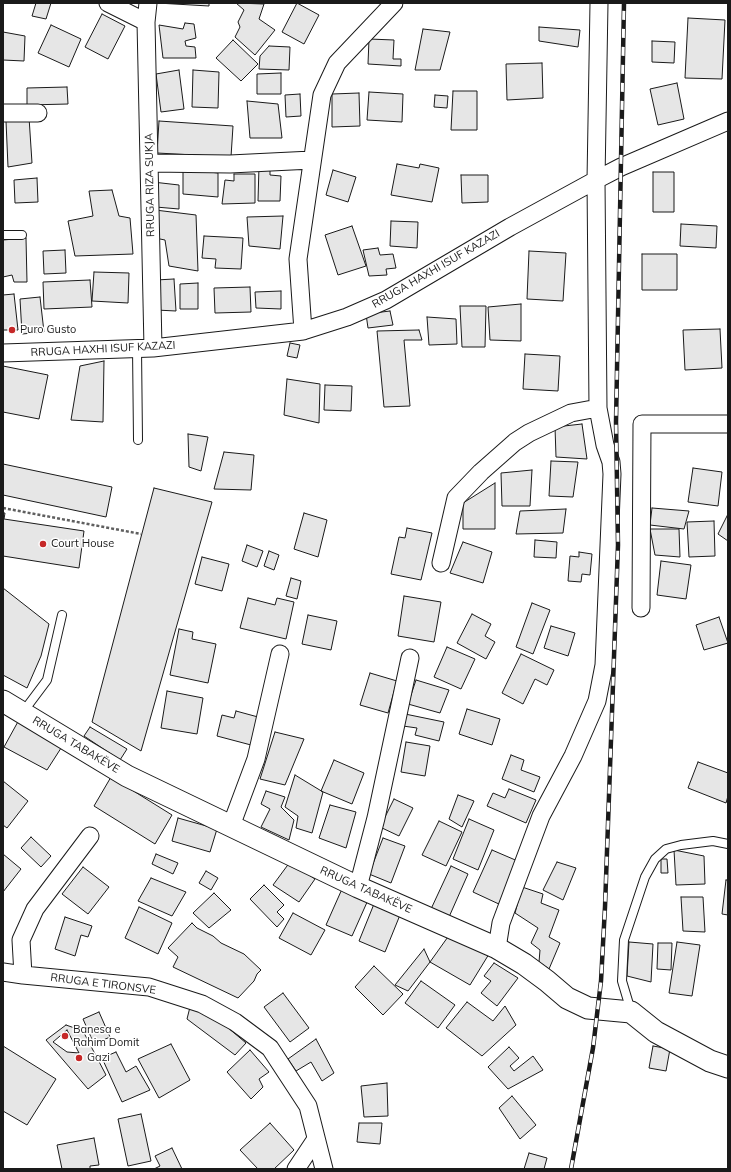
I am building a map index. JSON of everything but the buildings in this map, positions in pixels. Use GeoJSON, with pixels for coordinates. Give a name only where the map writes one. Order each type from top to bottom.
{"type":"FeatureCollection","features":[{"type":"Feature","properties":{"kind":"street"},"geometry":{"type":"LineString","coordinates":[[108,3],[146,22]]}},
{"type":"Feature","properties":{"kind":"street","name":"RRUGA RIZA SUKJA"},"geometry":{"type":"LineString","coordinates":[[145,348],[150,163],[146,22],[148,3]]}},
{"type":"Feature","properties":{"kind":"street"},"geometry":{"type":"LineString","coordinates":[[303,331],[298,259],[322,95],[337,64],[394,3]]}},
{"type":"Feature","properties":{"kind":"street"},"geometry":{"type":"LineString","coordinates":[[497,948],[501,923],[541,816],[573,756],[597,701],[604,665],[612,474],[611,462],[605,445],[598,408],[596,180],[599,3]]}},
{"type":"Feature","properties":{"kind":"street"},"geometry":{"type":"LineString","coordinates":[[3,113],[38,113]]}},
{"type":"Feature","properties":{"kind":"street","name":"RRUGA HAXHI ISUF KAZAZI"},"geometry":{"type":"LineString","coordinates":[[3,353],[145,348],[303,331],[347,317],[386,300],[510,227],[621,167],[728,121]]}},
{"type":"Feature","properties":{"kind":"street"},"geometry":{"type":"LineString","coordinates":[[150,163],[230,164],[312,160]]}},
{"type":"Feature","properties":{"kind":"street"},"geometry":{"type":"LineString","coordinates":[[441,563],[456,498],[481,472],[515,442],[529,433],[571,413],[598,408]]}},
{"type":"Feature","properties":{"kind":"street"},"geometry":{"type":"LineString","coordinates":[[641,608],[642,424],[728,424]]}},
{"type":"Feature","properties":{"kind":"street"},"geometry":{"type":"LineString","coordinates":[[231,826],[256,759],[280,654]]}},
{"type":"Feature","properties":{"kind":"street"},"geometry":{"type":"LineString","coordinates":[[358,887],[376,818],[410,658]]}},
{"type":"Feature","properties":{"kind":"street","name":"RRUGA TABAKËVE"},"geometry":{"type":"LineString","coordinates":[[3,702],[127,776],[358,887],[497,948],[530,968],[567,998],[588,1008],[631,1012]]}},
{"type":"Feature","properties":{"kind":"street"},"geometry":{"type":"LineString","coordinates":[[23,975],[21,940],[35,909],[90,836]]}},
{"type":"Feature","properties":{"kind":"street","name":"RRUGA E TIRONSVE"},"geometry":{"type":"LineString","coordinates":[[3,972],[149,987],[202,1004],[235,1022],[270,1048],[308,1106],[324,1169]]}},
{"type":"Feature","properties":{"kind":"street"},"geometry":{"type":"LineString","coordinates":[[631,1012],[656,1032],[710,1061],[728,1067]]}},
{"type":"Feature","properties":{"kind":"street"},"geometry":{"type":"LineString","coordinates":[[296,1169],[316,1139]]}},
{"type":"Feature","properties":{"kind":"lane"},"geometry":{"type":"LineString","coordinates":[[3,236],[22,235]]}},
{"type":"Feature","properties":{"kind":"lane"},"geometry":{"type":"LineString","coordinates":[[138,440],[145,348]]}},
{"type":"Feature","properties":{"kind":"lane"},"geometry":{"type":"LineString","coordinates":[[23,713],[47,680],[62,615]]}},
{"type":"Feature","properties":{"kind":"lane"},"geometry":{"type":"LineString","coordinates":[[631,1012],[622,981],[624,940],[645,877],[655,859],[666,849],[681,845],[713,841],[728,844]]}},
{"type":"Feature","properties":{"kind":"path"},"geometry":{"type":"LineString","coordinates":[[3,508],[141,534]]}},
{"type":"Feature","properties":{"kind":"railway"},"geometry":{"type":"LineString","coordinates":[[571,1169],[593,1048],[601,981],[605,907],[618,545],[616,422],[624,3]]}},
{"type":"Feature","properties":{"kind":"place","name":"Puro Gusto"},"geometry":{"type":"Point","coordinates":[12,330]}},
{"type":"Feature","properties":{"kind":"place","name":"Court House"},"geometry":{"type":"Point","coordinates":[43,544]}},
{"type":"Feature","properties":{"kind":"place","name":"Banesa e Rahim Domit"},"geometry":{"type":"Point","coordinates":[65,1036]}},
{"type":"Feature","properties":{"kind":"place","name":"Gazi"},"geometry":{"type":"Point","coordinates":[79,1058]}}]}
